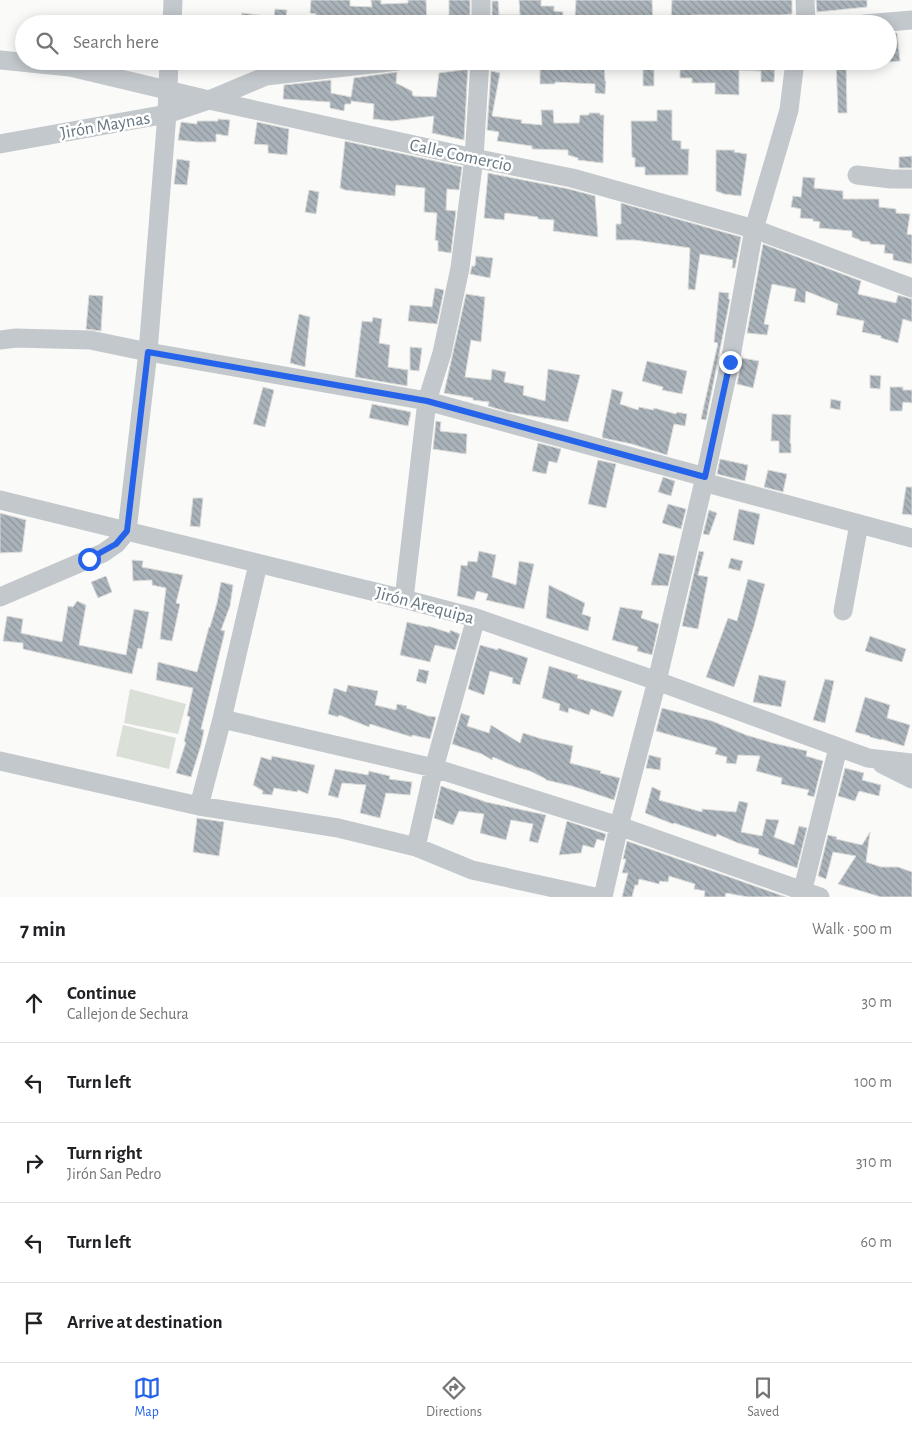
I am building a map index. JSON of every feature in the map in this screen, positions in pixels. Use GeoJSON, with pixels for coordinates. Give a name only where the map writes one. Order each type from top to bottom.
{"type":"FeatureCollection","features":[{"type":"Feature","properties":{"kind":"street"},"geometry":{"type":"LineString","coordinates":[[172,15],[173,0]]}},
{"type":"Feature","properties":{"kind":"street"},"geometry":{"type":"LineString","coordinates":[[481,0],[481,15]]}},
{"type":"Feature","properties":{"kind":"street"},"geometry":{"type":"LineString","coordinates":[[805,0],[806,15]]}},
{"type":"Feature","properties":{"kind":"street"},"geometry":{"type":"LineString","coordinates":[[897,21],[912,20]]}},
{"type":"Feature","properties":{"kind":"street","name":"Calle Comercio"},"geometry":{"type":"LineString","coordinates":[[0,60],[15,62]]}},
{"type":"Feature","properties":{"kind":"street","name":"Calle Comercio"},"geometry":{"type":"LineString","coordinates":[[83,70],[209,100],[572,178],[754,229],[912,288]]}},
{"type":"Feature","properties":{"kind":"street"},"geometry":{"type":"LineString","coordinates":[[0,597],[103,553],[116,544],[127,531],[148,352],[167,114],[169,70]]}},
{"type":"Feature","properties":{"kind":"street","name":"Jirón Maynas"},"geometry":{"type":"LineString","coordinates":[[0,144],[167,114],[209,100],[266,76],[319,70]]}},
{"type":"Feature","properties":{"kind":"street"},"geometry":{"type":"LineString","coordinates":[[404,599],[427,401],[442,353],[460,268],[474,158],[479,70]]}},
{"type":"Feature","properties":{"kind":"street"},"geometry":{"type":"LineString","coordinates":[[603,897],[619,826],[658,681],[730,362],[754,229],[786,124],[794,70]]}},
{"type":"Feature","properties":{"kind":"street"},"geometry":{"type":"LineString","coordinates":[[857,175],[891,179],[912,178]]}},
{"type":"Feature","properties":{"kind":"street"},"geometry":{"type":"LineString","coordinates":[[0,340],[16,338],[90,340],[427,401],[912,538]]}},
{"type":"Feature","properties":{"kind":"street","name":"Jirón Arequipa"},"geometry":{"type":"LineString","coordinates":[[0,500],[476,618],[658,681],[868,758]]}},
{"type":"Feature","properties":{"kind":"street"},"geometry":{"type":"LineString","coordinates":[[842,611],[859,524]]}},
{"type":"Feature","properties":{"kind":"street"},"geometry":{"type":"LineString","coordinates":[[199,806],[222,719],[258,564]]}},
{"type":"Feature","properties":{"kind":"street"},"geometry":{"type":"LineString","coordinates":[[416,847],[434,768],[476,618]]}},
{"type":"Feature","properties":{"kind":"street"},"geometry":{"type":"LineString","coordinates":[[222,719],[434,768],[619,826],[808,895],[838,748]]}},
{"type":"Feature","properties":{"kind":"street"},"geometry":{"type":"LineString","coordinates":[[868,758],[912,763]]}},
{"type":"Feature","properties":{"kind":"street"},"geometry":{"type":"LineString","coordinates":[[868,758],[912,779]]}},
{"type":"Feature","properties":{"kind":"street"},"geometry":{"type":"LineString","coordinates":[[0,761],[199,806],[338,828],[416,847],[472,870],[595,897]]}},
{"type":"Feature","properties":{"kind":"shaded area"},"geometry":{"type":"Polygon","coordinates":[[[130,689],[186,704],[178,734],[124,723],[130,689]]]}},
{"type":"Feature","properties":{"kind":"shaded area"},"geometry":{"type":"Polygon","coordinates":[[[123,725],[176,738],[169,769],[116,756],[123,725]]]}},
{"type":"Feature","properties":{"kind":"building"},"geometry":{"type":"Polygon","coordinates":[[[311,0],[350,0],[350,6],[372,7],[371,0],[381,0],[381,4],[408,3],[408,0],[426,0],[427,15],[316,15],[310,13],[311,0]]]}},
{"type":"Feature","properties":{"kind":"building"},"geometry":{"type":"Polygon","coordinates":[[[449,0],[470,0],[470,15],[449,15],[449,0]]]}},
{"type":"Feature","properties":{"kind":"building"},"geometry":{"type":"Polygon","coordinates":[[[519,0],[541,0],[541,6],[554,6],[554,11],[563,12],[563,15],[520,15],[519,0]]]}},
{"type":"Feature","properties":{"kind":"building"},"geometry":{"type":"Polygon","coordinates":[[[576,0],[652,0],[653,15],[575,15],[576,0]]]}},
{"type":"Feature","properties":{"kind":"building"},"geometry":{"type":"Polygon","coordinates":[[[672,0],[792,0],[792,14],[671,15],[672,0]]]}},
{"type":"Feature","properties":{"kind":"building"},"geometry":{"type":"Polygon","coordinates":[[[816,0],[867,0],[867,7],[817,12],[816,0]]]}},
{"type":"Feature","properties":{"kind":"building"},"geometry":{"type":"Polygon","coordinates":[[[492,1],[498,1],[499,15],[492,15],[492,1]]]}},
{"type":"Feature","properties":{"kind":"building"},"geometry":{"type":"Polygon","coordinates":[[[275,9],[287,10],[286,15],[274,15],[275,9]]]}},
{"type":"Feature","properties":{"kind":"building"},"geometry":{"type":"Polygon","coordinates":[[[242,13],[258,15],[242,15],[242,13]]]}},
{"type":"Feature","properties":{"kind":"building"},"geometry":{"type":"Polygon","coordinates":[[[897,33],[900,61],[897,61],[897,33]]]}},
{"type":"Feature","properties":{"kind":"building"},"geometry":{"type":"Polygon","coordinates":[[[468,70],[464,140],[432,133],[434,116],[392,121],[373,119],[374,104],[351,101],[351,104],[345,104],[344,111],[330,108],[330,102],[283,99],[284,85],[331,80],[331,93],[351,97],[354,78],[397,72],[396,83],[412,91],[413,96],[436,97],[439,73],[468,70]]]}},
{"type":"Feature","properties":{"kind":"building"},"geometry":{"type":"Polygon","coordinates":[[[540,70],[604,70],[606,81],[605,94],[595,93],[595,84],[555,82],[555,84],[540,84],[540,70]]]}},
{"type":"Feature","properties":{"kind":"building"},"geometry":{"type":"Polygon","coordinates":[[[643,70],[654,70],[654,86],[643,86],[643,70]]]}},
{"type":"Feature","properties":{"kind":"building"},"geometry":{"type":"Polygon","coordinates":[[[680,70],[739,70],[739,95],[715,94],[715,83],[692,83],[692,78],[680,78],[680,70]]]}},
{"type":"Feature","properties":{"kind":"building"},"geometry":{"type":"Polygon","coordinates":[[[739,70],[775,70],[774,82],[761,82],[761,71],[739,70]]]}},
{"type":"Feature","properties":{"kind":"building"},"geometry":{"type":"Polygon","coordinates":[[[836,70],[846,70],[847,113],[838,113],[836,70]]]}},
{"type":"Feature","properties":{"kind":"building"},"geometry":{"type":"Polygon","coordinates":[[[491,71],[500,73],[492,116],[522,120],[521,123],[542,125],[541,110],[553,110],[554,123],[579,123],[580,115],[589,115],[589,113],[604,115],[603,163],[578,160],[578,158],[568,155],[568,150],[532,149],[532,146],[497,141],[499,132],[487,130],[491,71]]]}},
{"type":"Feature","properties":{"kind":"building"},"geometry":{"type":"Polygon","coordinates":[[[657,110],[672,110],[672,140],[681,141],[681,149],[689,149],[688,175],[645,175],[645,167],[635,167],[635,158],[632,157],[631,121],[657,121],[657,110]]]}},
{"type":"Feature","properties":{"kind":"building"},"geometry":{"type":"Polygon","coordinates":[[[218,119],[230,120],[228,136],[216,134],[216,142],[178,140],[181,122],[197,124],[197,121],[218,121],[218,119]]]}},
{"type":"Feature","properties":{"kind":"building"},"geometry":{"type":"Polygon","coordinates":[[[257,122],[289,129],[287,155],[268,153],[268,145],[254,144],[257,122]]]}},
{"type":"Feature","properties":{"kind":"building"},"geometry":{"type":"Polygon","coordinates":[[[345,141],[462,167],[459,190],[447,189],[446,210],[456,211],[451,253],[438,251],[438,241],[435,240],[437,213],[424,212],[425,188],[396,185],[395,196],[340,188],[345,141]]]}},
{"type":"Feature","properties":{"kind":"building"},"geometry":{"type":"Polygon","coordinates":[[[716,150],[735,150],[734,152],[747,154],[741,196],[716,191],[716,150]]]}},
{"type":"Feature","properties":{"kind":"building"},"geometry":{"type":"Polygon","coordinates":[[[912,156],[912,168],[899,168],[899,157],[912,156]]]}},
{"type":"Feature","properties":{"kind":"building"},"geometry":{"type":"Polygon","coordinates":[[[177,159],[190,161],[187,185],[174,184],[177,159]]]}},
{"type":"Feature","properties":{"kind":"building"},"geometry":{"type":"Polygon","coordinates":[[[488,173],[595,196],[598,237],[553,231],[554,220],[538,219],[538,217],[505,213],[504,220],[484,218],[488,173]]]}},
{"type":"Feature","properties":{"kind":"building"},"geometry":{"type":"Polygon","coordinates":[[[803,177],[815,178],[814,188],[843,191],[843,199],[879,199],[879,207],[896,209],[896,213],[910,214],[907,234],[912,235],[912,264],[893,260],[893,254],[884,253],[885,245],[860,241],[852,237],[852,231],[819,228],[820,222],[813,221],[813,219],[800,218],[801,209],[791,207],[793,196],[801,197],[803,177]]]}},
{"type":"Feature","properties":{"kind":"building"},"geometry":{"type":"Polygon","coordinates":[[[309,190],[319,192],[316,214],[305,212],[309,190]]]}},
{"type":"Feature","properties":{"kind":"building"},"geometry":{"type":"Polygon","coordinates":[[[621,203],[741,237],[735,268],[732,268],[733,260],[700,254],[695,290],[688,289],[690,248],[635,240],[616,240],[616,224],[621,224],[621,203]]]}},
{"type":"Feature","properties":{"kind":"building"},"geometry":{"type":"Polygon","coordinates":[[[763,244],[861,281],[858,294],[896,303],[898,295],[912,299],[912,322],[903,319],[898,343],[881,338],[881,336],[862,332],[864,321],[836,315],[838,304],[806,291],[805,303],[794,301],[796,289],[772,284],[764,324],[769,325],[767,335],[747,333],[763,244]]]}},
{"type":"Feature","properties":{"kind":"building"},"geometry":{"type":"Polygon","coordinates":[[[476,256],[493,258],[490,278],[470,274],[472,266],[475,266],[476,256]]]}},
{"type":"Feature","properties":{"kind":"building"},"geometry":{"type":"Polygon","coordinates":[[[435,288],[444,290],[437,324],[408,321],[410,305],[432,307],[435,288]]]}},
{"type":"Feature","properties":{"kind":"building"},"geometry":{"type":"Polygon","coordinates":[[[719,292],[729,293],[728,299],[730,299],[706,420],[701,419],[718,343],[714,342],[719,292]]]}},
{"type":"Feature","properties":{"kind":"building"},"geometry":{"type":"Polygon","coordinates":[[[466,294],[485,297],[481,342],[471,340],[465,377],[491,380],[492,369],[506,372],[504,382],[524,386],[523,395],[545,401],[548,369],[580,375],[568,422],[508,412],[488,406],[489,402],[444,393],[466,294]]]}},
{"type":"Feature","properties":{"kind":"building"},"geometry":{"type":"Polygon","coordinates":[[[89,295],[103,296],[101,331],[86,329],[89,295]]]}},
{"type":"Feature","properties":{"kind":"building"},"geometry":{"type":"Polygon","coordinates":[[[299,314],[310,317],[305,367],[290,363],[299,314]]]}},
{"type":"Feature","properties":{"kind":"building"},"geometry":{"type":"Polygon","coordinates":[[[373,317],[382,319],[379,343],[390,345],[388,367],[408,370],[407,386],[355,377],[362,321],[372,322],[373,317]]]}},
{"type":"Feature","properties":{"kind":"building"},"geometry":{"type":"Polygon","coordinates":[[[410,347],[422,348],[419,371],[410,370],[410,347]]]}},
{"type":"Feature","properties":{"kind":"building"},"geometry":{"type":"Polygon","coordinates":[[[742,358],[759,361],[753,388],[737,384],[742,358]]]}},
{"type":"Feature","properties":{"kind":"building"},"geometry":{"type":"Polygon","coordinates":[[[647,361],[687,371],[682,394],[662,390],[663,387],[642,381],[647,361]]]}},
{"type":"Feature","properties":{"kind":"building"},"geometry":{"type":"Polygon","coordinates":[[[870,375],[881,376],[880,389],[870,388],[870,375]]]}},
{"type":"Feature","properties":{"kind":"building"},"geometry":{"type":"Polygon","coordinates":[[[263,387],[274,390],[265,427],[253,424],[263,387]]]}},
{"type":"Feature","properties":{"kind":"building"},"geometry":{"type":"Polygon","coordinates":[[[890,387],[903,387],[903,390],[912,390],[912,403],[903,402],[902,411],[890,411],[890,387]]]}},
{"type":"Feature","properties":{"kind":"building"},"geometry":{"type":"Polygon","coordinates":[[[612,389],[623,392],[620,404],[638,410],[639,407],[653,410],[654,408],[676,414],[677,412],[687,414],[685,426],[674,424],[667,455],[632,444],[603,438],[612,389]]]}},
{"type":"Feature","properties":{"kind":"building"},"geometry":{"type":"Polygon","coordinates":[[[831,399],[841,401],[840,410],[830,408],[831,399]]]}},
{"type":"Feature","properties":{"kind":"building"},"geometry":{"type":"Polygon","coordinates":[[[372,404],[411,412],[408,426],[369,418],[372,404]]]}},
{"type":"Feature","properties":{"kind":"building"},"geometry":{"type":"Polygon","coordinates":[[[772,414],[791,415],[791,453],[779,453],[779,441],[771,441],[772,414]]]}},
{"type":"Feature","properties":{"kind":"building"},"geometry":{"type":"Polygon","coordinates":[[[436,421],[441,422],[440,431],[467,434],[466,454],[433,449],[436,421]]]}},
{"type":"Feature","properties":{"kind":"building"},"geometry":{"type":"Polygon","coordinates":[[[538,443],[561,449],[557,463],[549,461],[546,474],[532,471],[538,443]]]}},
{"type":"Feature","properties":{"kind":"building"},"geometry":{"type":"Polygon","coordinates":[[[720,459],[748,465],[745,481],[717,474],[720,459]]]}},
{"type":"Feature","properties":{"kind":"building"},"geometry":{"type":"Polygon","coordinates":[[[598,460],[616,464],[606,508],[588,504],[598,460]]]}},
{"type":"Feature","properties":{"kind":"building"},"geometry":{"type":"Polygon","coordinates":[[[768,470],[787,474],[783,492],[764,487],[768,470]]]}},
{"type":"Feature","properties":{"kind":"building"},"geometry":{"type":"Polygon","coordinates":[[[663,477],[675,481],[671,496],[658,492],[663,477]]]}},
{"type":"Feature","properties":{"kind":"building"},"geometry":{"type":"Polygon","coordinates":[[[906,487],[912,487],[912,515],[902,514],[906,487]]]}},
{"type":"Feature","properties":{"kind":"building"},"geometry":{"type":"Polygon","coordinates":[[[193,498],[203,498],[200,527],[190,526],[193,498]]]}},
{"type":"Feature","properties":{"kind":"building"},"geometry":{"type":"Polygon","coordinates":[[[668,504],[686,509],[681,529],[662,523],[668,504]]]}},
{"type":"Feature","properties":{"kind":"building"},"geometry":{"type":"Polygon","coordinates":[[[739,509],[760,514],[754,545],[733,540],[739,509]]]}},
{"type":"Feature","properties":{"kind":"building"},"geometry":{"type":"Polygon","coordinates":[[[709,510],[717,513],[709,535],[703,534],[709,510]]]}},
{"type":"Feature","properties":{"kind":"building"},"geometry":{"type":"Polygon","coordinates":[[[0,513],[26,520],[22,552],[0,553],[0,513]]]}},
{"type":"Feature","properties":{"kind":"building"},"geometry":{"type":"Polygon","coordinates":[[[479,551],[496,555],[492,577],[516,585],[519,561],[534,564],[524,609],[486,600],[488,594],[477,591],[474,600],[457,596],[461,565],[467,566],[468,561],[477,562],[479,551]]]}},
{"type":"Feature","properties":{"kind":"building"},"geometry":{"type":"Polygon","coordinates":[[[699,551],[704,552],[698,575],[708,577],[698,629],[682,626],[699,551]]]}},
{"type":"Feature","properties":{"kind":"building"},"geometry":{"type":"Polygon","coordinates":[[[659,553],[675,556],[668,586],[651,585],[659,553]]]}},
{"type":"Feature","properties":{"kind":"building"},"geometry":{"type":"Polygon","coordinates":[[[731,558],[743,561],[740,571],[728,568],[731,558]]]}},
{"type":"Feature","properties":{"kind":"building"},"geometry":{"type":"Polygon","coordinates":[[[132,560],[143,561],[142,567],[183,575],[176,603],[180,604],[172,641],[160,639],[166,588],[152,585],[152,580],[133,581],[132,560]]]}},
{"type":"Feature","properties":{"kind":"building"},"geometry":{"type":"Polygon","coordinates":[[[106,576],[112,592],[98,598],[91,582],[106,576]]]}},
{"type":"Feature","properties":{"kind":"building"},"geometry":{"type":"Polygon","coordinates":[[[748,579],[765,584],[754,626],[734,687],[706,677],[728,618],[737,621],[748,579]]]}},
{"type":"Feature","properties":{"kind":"building"},"geometry":{"type":"Polygon","coordinates":[[[221,582],[233,585],[230,606],[221,630],[225,631],[201,729],[204,730],[201,745],[191,777],[176,773],[186,742],[184,742],[190,717],[187,716],[193,688],[156,680],[158,662],[197,672],[217,603],[221,582]]]}},
{"type":"Feature","properties":{"kind":"building"},"geometry":{"type":"Polygon","coordinates":[[[549,585],[585,603],[582,614],[591,617],[588,631],[546,618],[549,585]]]}},
{"type":"Feature","properties":{"kind":"building"},"geometry":{"type":"Polygon","coordinates":[[[77,601],[86,605],[79,645],[126,655],[134,609],[149,612],[142,649],[138,648],[132,674],[23,649],[23,643],[3,641],[7,616],[23,619],[21,633],[62,642],[68,606],[73,607],[77,601]]]}},
{"type":"Feature","properties":{"kind":"building"},"geometry":{"type":"Polygon","coordinates":[[[620,607],[643,611],[641,618],[659,624],[652,655],[637,651],[638,647],[612,640],[620,607]]]}},
{"type":"Feature","properties":{"kind":"building"},"geometry":{"type":"Polygon","coordinates":[[[407,622],[450,633],[450,630],[460,634],[455,650],[435,645],[430,662],[400,655],[407,622]]]}},
{"type":"Feature","properties":{"kind":"building"},"geometry":{"type":"Polygon","coordinates":[[[870,636],[906,649],[902,662],[865,651],[870,636]]]}},
{"type":"Feature","properties":{"kind":"building"},"geometry":{"type":"Polygon","coordinates":[[[480,645],[498,650],[498,648],[528,658],[520,685],[512,683],[513,678],[490,671],[484,695],[468,689],[480,645]]]}},
{"type":"Feature","properties":{"kind":"building"},"geometry":{"type":"Polygon","coordinates":[[[549,666],[578,675],[577,678],[622,691],[613,717],[591,709],[589,715],[569,708],[568,713],[559,710],[560,704],[542,698],[549,666]]]}},
{"type":"Feature","properties":{"kind":"building"},"geometry":{"type":"Polygon","coordinates":[[[419,669],[429,671],[426,684],[416,681],[419,669]]]}},
{"type":"Feature","properties":{"kind":"building"},"geometry":{"type":"Polygon","coordinates":[[[759,675],[786,681],[781,707],[753,702],[759,675]]]}},
{"type":"Feature","properties":{"kind":"building"},"geometry":{"type":"Polygon","coordinates":[[[825,679],[834,681],[825,723],[813,720],[825,679]]]}},
{"type":"Feature","properties":{"kind":"building"},"geometry":{"type":"Polygon","coordinates":[[[348,685],[378,691],[375,705],[396,710],[397,704],[407,706],[406,708],[428,716],[436,717],[430,739],[412,735],[412,737],[370,724],[369,727],[339,715],[338,717],[328,714],[334,688],[346,692],[348,685]]]}},
{"type":"Feature","properties":{"kind":"building"},"geometry":{"type":"Polygon","coordinates":[[[865,697],[890,705],[887,718],[910,725],[904,746],[855,732],[865,697]]]}},
{"type":"Feature","properties":{"kind":"building"},"geometry":{"type":"Polygon","coordinates":[[[662,708],[712,721],[746,735],[807,751],[806,756],[823,761],[814,797],[807,795],[809,790],[781,784],[782,778],[756,771],[760,756],[738,755],[736,764],[726,763],[727,757],[715,754],[717,748],[656,731],[662,708]]]}},
{"type":"Feature","properties":{"kind":"building"},"geometry":{"type":"Polygon","coordinates":[[[461,713],[470,716],[467,726],[489,733],[491,725],[520,743],[523,733],[573,746],[570,763],[620,778],[614,800],[572,786],[546,780],[530,771],[493,757],[492,760],[482,754],[452,744],[461,713]]]}},
{"type":"Feature","properties":{"kind":"building"},"geometry":{"type":"Polygon","coordinates":[[[649,755],[661,758],[660,770],[646,768],[649,755]]]}},
{"type":"Feature","properties":{"kind":"building"},"geometry":{"type":"Polygon","coordinates":[[[272,756],[315,765],[308,794],[298,790],[297,792],[274,788],[272,795],[262,794],[263,791],[253,785],[261,757],[271,760],[272,756]]]}},
{"type":"Feature","properties":{"kind":"building"},"geometry":{"type":"Polygon","coordinates":[[[845,768],[864,773],[862,780],[881,785],[879,796],[859,791],[855,801],[838,796],[845,768]]]}},
{"type":"Feature","properties":{"kind":"building"},"geometry":{"type":"Polygon","coordinates":[[[335,769],[368,775],[369,771],[390,776],[389,779],[412,782],[410,795],[386,793],[380,818],[360,813],[366,785],[342,783],[338,798],[328,795],[335,769]]]}},
{"type":"Feature","properties":{"kind":"building"},"geometry":{"type":"Polygon","coordinates":[[[441,786],[486,802],[546,815],[538,843],[529,841],[533,824],[511,820],[506,840],[480,833],[484,814],[459,811],[453,825],[434,818],[441,786]]]}},
{"type":"Feature","properties":{"kind":"building"},"geometry":{"type":"Polygon","coordinates":[[[652,787],[661,791],[659,800],[702,812],[702,809],[736,812],[739,801],[748,803],[741,832],[762,836],[766,819],[779,820],[774,837],[794,845],[799,826],[807,828],[797,868],[758,854],[759,849],[717,834],[716,837],[673,824],[645,813],[652,787]]]}},
{"type":"Feature","properties":{"kind":"building"},"geometry":{"type":"Polygon","coordinates":[[[197,818],[224,822],[219,856],[193,852],[197,818]]]}},
{"type":"Feature","properties":{"kind":"building"},"geometry":{"type":"Polygon","coordinates":[[[567,821],[606,834],[604,841],[597,839],[594,848],[583,845],[581,853],[559,855],[567,821]]]}},
{"type":"Feature","properties":{"kind":"building"},"geometry":{"type":"Polygon","coordinates":[[[870,832],[866,862],[881,867],[898,867],[912,872],[912,897],[881,897],[838,884],[856,856],[833,852],[826,879],[818,876],[828,835],[837,837],[836,839],[862,845],[870,832]]]}},
{"type":"Feature","properties":{"kind":"building"},"geometry":{"type":"Polygon","coordinates":[[[627,841],[786,897],[748,897],[726,893],[725,897],[704,897],[705,891],[694,889],[695,884],[669,876],[668,882],[660,881],[659,884],[639,879],[638,885],[635,885],[632,897],[622,897],[628,873],[622,873],[626,859],[623,859],[627,841]]]}},
{"type":"Feature","properties":{"kind":"route"},"geometry":{"type":"LineString","coordinates":[[89,559],[103,553],[116,544],[127,531],[148,352],[427,401],[705,477],[730,362]]}}]}
